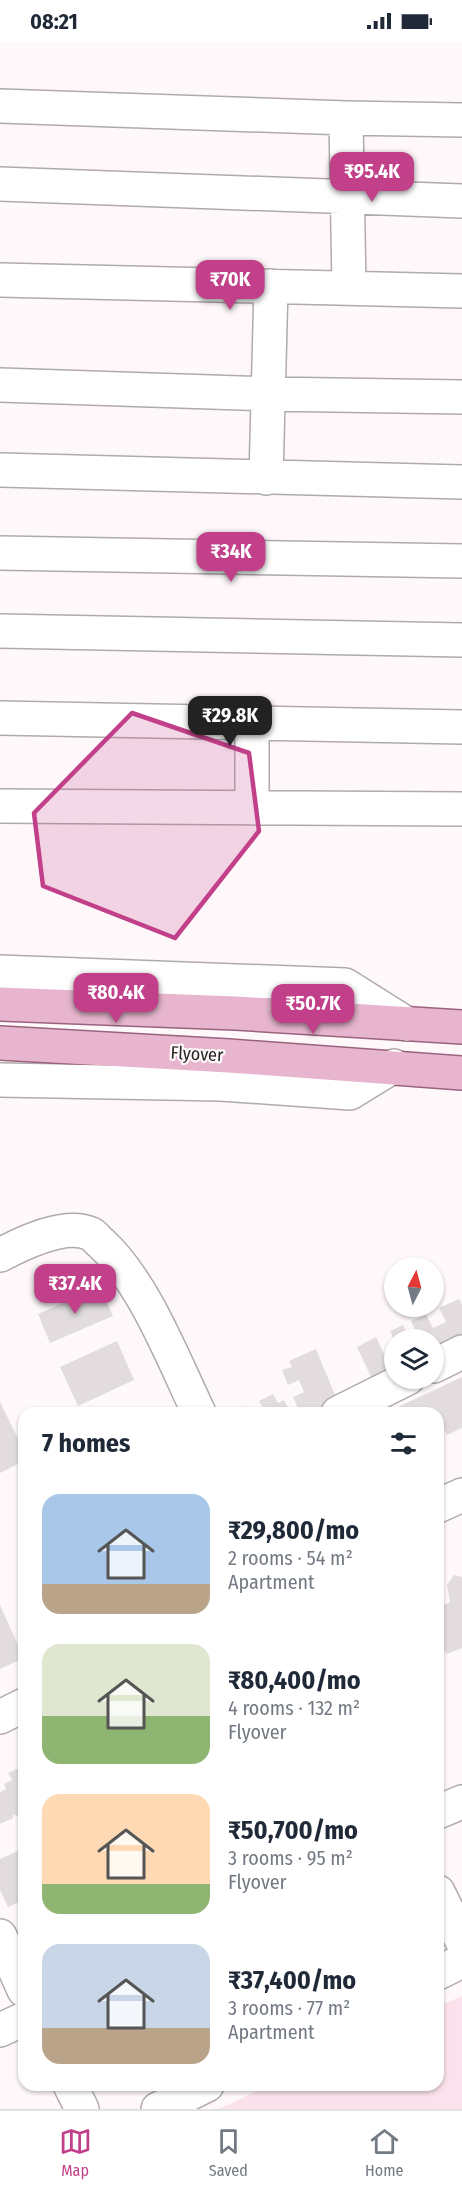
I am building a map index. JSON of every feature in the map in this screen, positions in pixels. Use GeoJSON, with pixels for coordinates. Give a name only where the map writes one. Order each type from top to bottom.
{"type":"FeatureCollection","features":[{"type":"Feature","properties":{"kind":"main road"},"geometry":{"type":"LineString","coordinates":[[0,1004],[237,1013],[462,1028]]}},
{"type":"Feature","properties":{"kind":"main road","name":"Flyover"},"geometry":{"type":"LineString","coordinates":[[0,1043],[394,1066],[462,1073]]}},
{"type":"Feature","properties":{"kind":"street"},"geometry":{"type":"LineString","coordinates":[[0,105],[462,120]]}},
{"type":"Feature","properties":{"kind":"street"},"geometry":{"type":"LineString","coordinates":[[346,118],[349,288]]}},
{"type":"Feature","properties":{"kind":"street"},"geometry":{"type":"LineString","coordinates":[[0,184],[462,201]]}},
{"type":"Feature","properties":{"kind":"street"},"geometry":{"type":"LineString","coordinates":[[0,280],[462,291]]}},
{"type":"Feature","properties":{"kind":"street"},"geometry":{"type":"LineString","coordinates":[[266,478],[271,286]]}},
{"type":"Feature","properties":{"kind":"street"},"geometry":{"type":"LineString","coordinates":[[0,385],[268,394],[462,397]]}},
{"type":"Feature","properties":{"kind":"street"},"geometry":{"type":"LineString","coordinates":[[0,470],[462,482]]}},
{"type":"Feature","properties":{"kind":"street"},"geometry":{"type":"LineString","coordinates":[[0,554],[462,561]]}},
{"type":"Feature","properties":{"kind":"street"},"geometry":{"type":"LineString","coordinates":[[0,631],[462,640]]}},
{"type":"Feature","properties":{"kind":"street"},"geometry":{"type":"LineString","coordinates":[[0,718],[462,727]]}},
{"type":"Feature","properties":{"kind":"street"},"geometry":{"type":"LineString","coordinates":[[252,722],[252,807]]}},
{"type":"Feature","properties":{"kind":"street"},"geometry":{"type":"LineString","coordinates":[[0,806],[462,809]]}},
{"type":"Feature","properties":{"kind":"street"},"geometry":{"type":"LineString","coordinates":[[0,972],[345,985],[407,1024]]}},
{"type":"Feature","properties":{"kind":"street"},"geometry":{"type":"LineString","coordinates":[[0,1080],[221,1084],[350,1093],[394,1066]]}},
{"type":"Feature","properties":{"kind":"street"},"geometry":{"type":"LineString","coordinates":[[0,1254],[62,1230],[91,1234],[114,1254],[150,1310],[196,1407]]}},
{"type":"Feature","properties":{"kind":"street"},"geometry":{"type":"LineString","coordinates":[[444,1361],[462,1352]]}},
{"type":"Feature","properties":{"kind":"street"},"geometry":{"type":"LineString","coordinates":[[350,1407],[386,1389]]}},
{"type":"Feature","properties":{"kind":"street"},"geometry":{"type":"LineString","coordinates":[[444,1503],[462,1495]]}},
{"type":"Feature","properties":{"kind":"street"},"geometry":{"type":"LineString","coordinates":[[0,1717],[18,1708]]}},
{"type":"Feature","properties":{"kind":"street"},"geometry":{"type":"LineString","coordinates":[[444,1810],[462,1802]]}},
{"type":"Feature","properties":{"kind":"street"},"geometry":{"type":"LineString","coordinates":[[444,1904],[462,1941]]}},
{"type":"Feature","properties":{"kind":"street"},"geometry":{"type":"LineString","coordinates":[[0,1936],[18,1976]]}},
{"type":"Feature","properties":{"kind":"street"},"geometry":{"type":"LineString","coordinates":[[444,1970],[462,1961]]}},
{"type":"Feature","properties":{"kind":"street"},"geometry":{"type":"LineString","coordinates":[[0,2030],[18,2022]]}},
{"type":"Feature","properties":{"kind":"street"},"geometry":{"type":"LineString","coordinates":[[73,2091],[82,2109]]}},
{"type":"Feature","properties":{"kind":"street"},"geometry":{"type":"LineString","coordinates":[[158,2109],[195,2091]]}},
{"type":"Feature","properties":{"kind":"highlighted area"},"geometry":{"type":"Polygon","coordinates":[[[132,713],[249,753],[259,831],[175,938],[43,886],[34,813],[132,713]]]}},
{"type":"Feature","properties":{"kind":"shaded area"},"geometry":{"type":"Polygon","coordinates":[[[462,1996],[462,2109],[219,2109],[257,2091],[444,2091],[444,2004],[462,1996]]]}},
{"type":"Feature","properties":{"kind":"building"},"geometry":{"type":"Polygon","coordinates":[[[100,1287],[113,1316],[50,1343],[38,1314],[100,1287]]]}},
{"type":"Feature","properties":{"kind":"building"},"geometry":{"type":"Polygon","coordinates":[[[459,1299],[462,1305],[462,1342],[444,1350],[444,1329],[415,1329],[411,1321],[420,1317],[428,1317],[433,1328],[446,1322],[444,1317],[444,1306],[459,1299]]]}},
{"type":"Feature","properties":{"kind":"building"},"geometry":{"type":"Polygon","coordinates":[[[376,1337],[384,1354],[384,1378],[374,1383],[357,1347],[376,1337]]]}},
{"type":"Feature","properties":{"kind":"building"},"geometry":{"type":"Polygon","coordinates":[[[117,1341],[134,1380],[78,1406],[60,1367],[117,1341]]]}},
{"type":"Feature","properties":{"kind":"building"},"geometry":{"type":"Polygon","coordinates":[[[316,1349],[340,1407],[297,1407],[293,1397],[304,1392],[299,1380],[288,1385],[282,1370],[292,1367],[289,1361],[316,1349]]]}},
{"type":"Feature","properties":{"kind":"building"},"geometry":{"type":"Polygon","coordinates":[[[462,1377],[462,1428],[447,1435],[444,1428],[444,1407],[398,1407],[436,1389],[444,1389],[444,1385],[462,1377]]]}},
{"type":"Feature","properties":{"kind":"building"},"geometry":{"type":"Polygon","coordinates":[[[273,1394],[278,1403],[284,1400],[288,1407],[262,1407],[259,1401],[273,1394]]]}},
{"type":"Feature","properties":{"kind":"building"},"geometry":{"type":"Polygon","coordinates":[[[0,1402],[18,1439],[18,1464],[0,1473],[0,1402]]]}},
{"type":"Feature","properties":{"kind":"building"},"geometry":{"type":"Polygon","coordinates":[[[454,1575],[462,1577],[462,1648],[447,1654],[444,1650],[444,1606],[450,1602],[447,1585],[454,1575]]]}},
{"type":"Feature","properties":{"kind":"building"},"geometry":{"type":"Polygon","coordinates":[[[0,1605],[18,1645],[18,1661],[0,1669],[0,1605]]]}},
{"type":"Feature","properties":{"kind":"building"},"geometry":{"type":"Polygon","coordinates":[[[18,1769],[18,1815],[13,1814],[13,1818],[0,1824],[0,1792],[6,1789],[4,1784],[12,1780],[8,1773],[18,1769]]]}},
{"type":"Feature","properties":{"kind":"building"},"geometry":{"type":"Polygon","coordinates":[[[18,1851],[18,1903],[8,1907],[0,1890],[0,1859],[18,1851]]]}}]}
